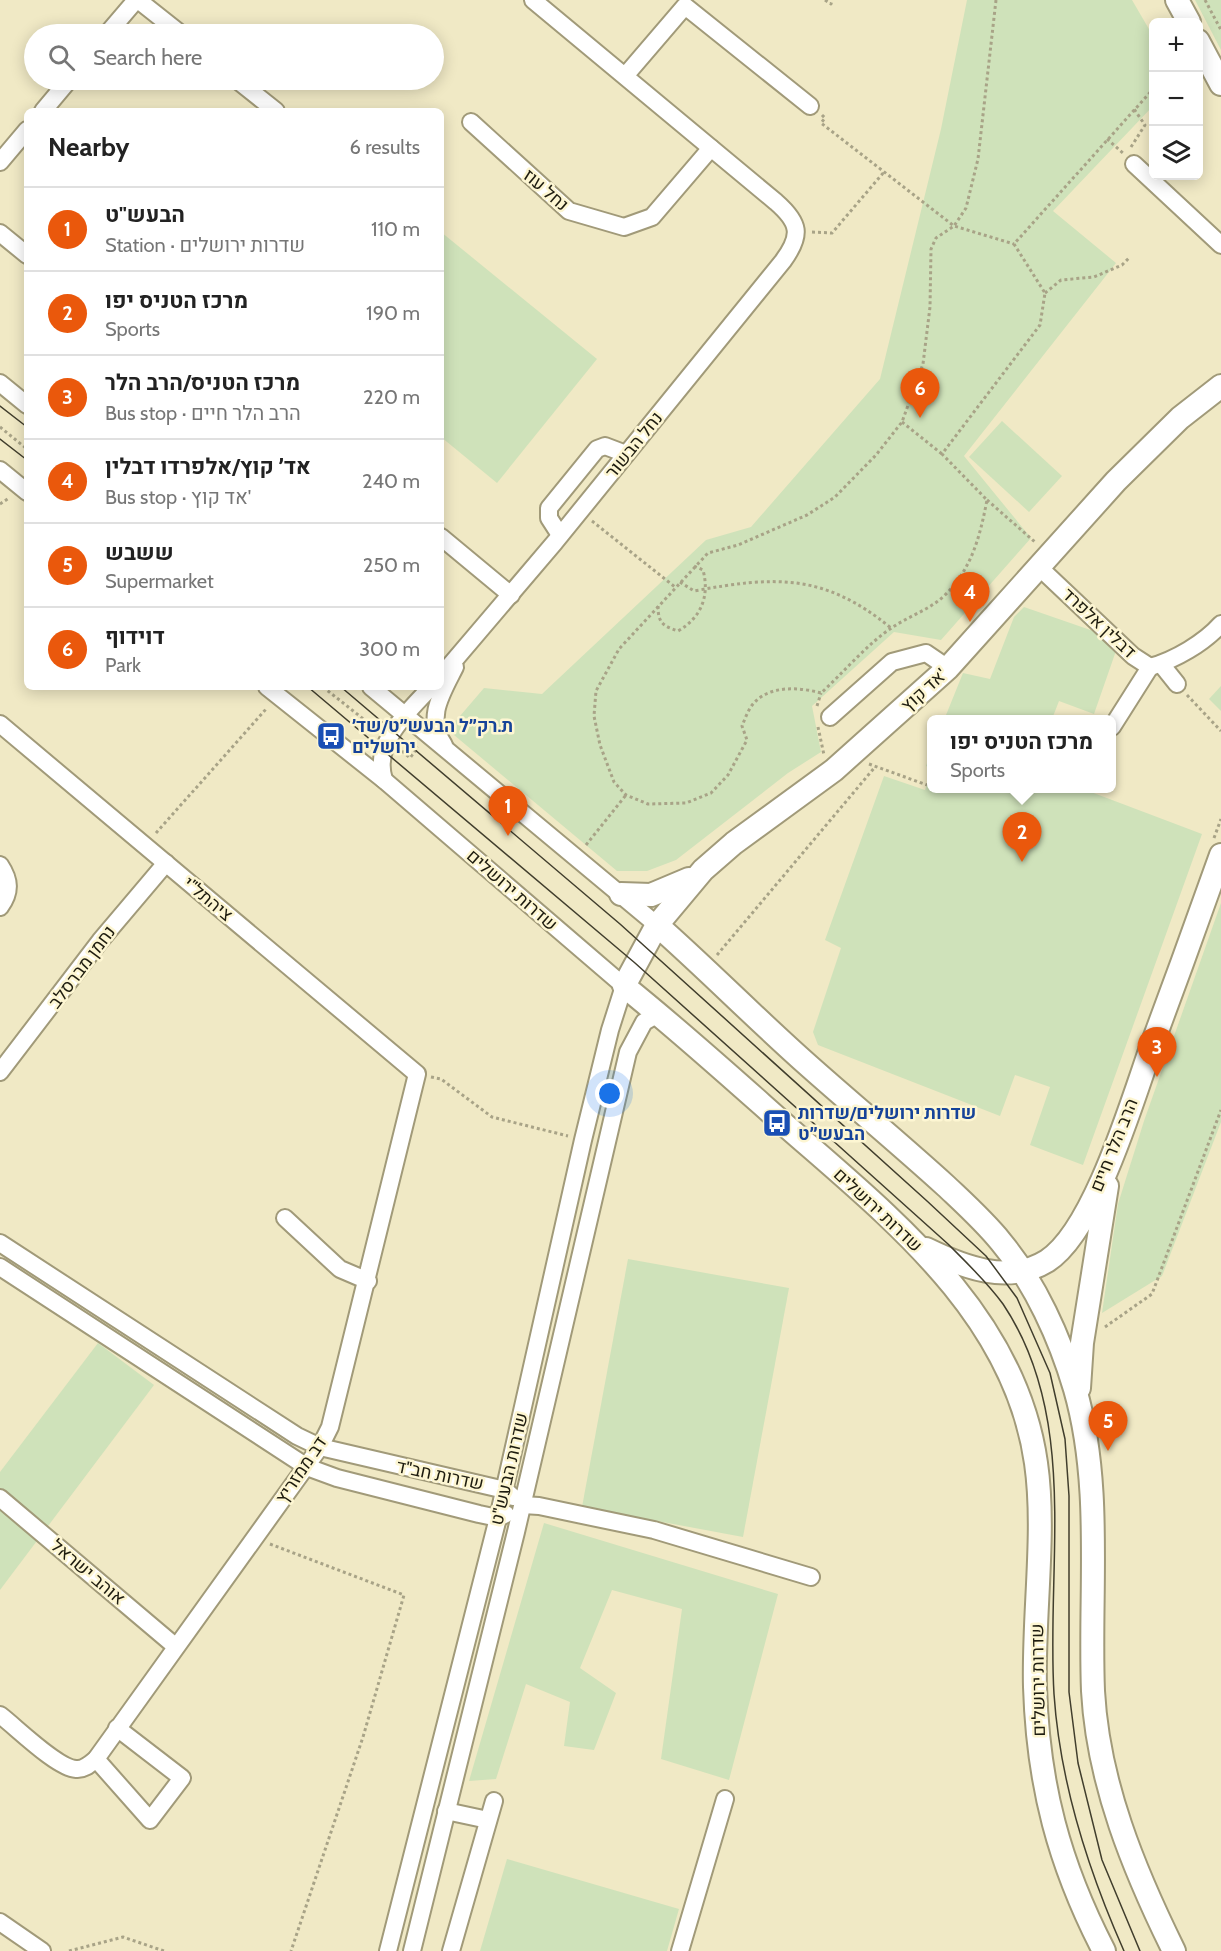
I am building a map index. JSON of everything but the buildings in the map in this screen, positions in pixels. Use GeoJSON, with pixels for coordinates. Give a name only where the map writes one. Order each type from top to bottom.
{"type":"FeatureCollection","features":[{"type":"Feature","properties":{"kind":"main road"},"geometry":{"type":"LineString","coordinates":[[1177,0],[1187,18]]}},
{"type":"Feature","properties":{"kind":"main road"},"geometry":{"type":"LineString","coordinates":[[1203,50],[1221,84]]}},
{"type":"Feature","properties":{"kind":"main road","name":"אד קוץ'"},"geometry":{"type":"LineString","coordinates":[[624,986],[657,925],[703,870],[734,843],[834,770],[948,668],[1148,449],[1204,397],[1221,386]]}},
{"type":"Feature","properties":{"kind":"main road","name":"הרב הלר חיים"},"geometry":{"type":"LineString","coordinates":[[917,1245],[946,1259],[986,1272],[1000,1273],[1047,1260],[1066,1243],[1094,1196],[1121,1130],[1221,855]]}},
{"type":"Feature","properties":{"kind":"main road"},"geometry":{"type":"LineString","coordinates":[[621,894],[637,896],[661,892],[703,870]]}},
{"type":"Feature","properties":{"kind":"main road"},"geometry":{"type":"LineString","coordinates":[[657,925],[788,1047],[969,1208],[1000,1241],[1021,1269],[1067,1366],[1080,1410]]}},
{"type":"Feature","properties":{"kind":"main road","name":"שדרות ירושלים"},"geometry":{"type":"LineString","coordinates":[[624,986],[917,1245],[979,1317],[1012,1378],[1023,1405],[1036,1465],[1035,1687],[1046,1791],[1068,1874],[1104,1951]]}},
{"type":"Feature","properties":{"kind":"main road"},"geometry":{"type":"LineString","coordinates":[[1121,1130],[1105,1196],[1079,1376],[1080,1410],[1089,1475],[1093,1693],[1098,1740],[1108,1785],[1133,1862],[1174,1951]]}},
{"type":"Feature","properties":{"kind":"street"},"geometry":{"type":"LineString","coordinates":[[116,24],[137,0],[168,24]]}},
{"type":"Feature","properties":{"kind":"street"},"geometry":{"type":"LineString","coordinates":[[536,1],[789,214],[797,232]]}},
{"type":"Feature","properties":{"kind":"street"},"geometry":{"type":"LineString","coordinates":[[625,76],[685,6],[810,106]]}},
{"type":"Feature","properties":{"kind":"street"},"geometry":{"type":"LineString","coordinates":[[46,108],[61,90]]}},
{"type":"Feature","properties":{"kind":"street"},"geometry":{"type":"LineString","coordinates":[[250,90],[272,108]]}},
{"type":"Feature","properties":{"kind":"street","name":"נחל עוז"},"geometry":{"type":"LineString","coordinates":[[471,122],[569,211],[624,227],[652,217],[711,148]]}},
{"type":"Feature","properties":{"kind":"street"},"geometry":{"type":"LineString","coordinates":[[0,162],[24,134]]}},
{"type":"Feature","properties":{"kind":"street"},"geometry":{"type":"LineString","coordinates":[[1134,164],[1221,245]]}},
{"type":"Feature","properties":{"kind":"street","name":"נחל הבשור"},"geometry":{"type":"LineString","coordinates":[[444,673],[560,536],[783,261],[792,249],[797,232]]}},
{"type":"Feature","properties":{"kind":"street"},"geometry":{"type":"LineString","coordinates":[[0,233],[24,253]]}},
{"type":"Feature","properties":{"kind":"street"},"geometry":{"type":"LineString","coordinates":[[0,383],[24,403]]}},
{"type":"Feature","properties":{"kind":"street"},"geometry":{"type":"LineString","coordinates":[[560,536],[549,518],[549,508],[597,449],[605,446],[626,454]]}},
{"type":"Feature","properties":{"kind":"street"},"geometry":{"type":"LineString","coordinates":[[0,470],[24,490]]}},
{"type":"Feature","properties":{"kind":"street"},"geometry":{"type":"LineString","coordinates":[[444,540],[510,595]]}},
{"type":"Feature","properties":{"kind":"street","name":"דבלין אלפרד"},"geometry":{"type":"LineString","coordinates":[[1046,562],[1133,656],[1155,665],[1210,636],[1221,624]]}},
{"type":"Feature","properties":{"kind":"street","name":"נחל הבשור"},"geometry":{"type":"LineString","coordinates":[[444,688],[462,652]]}},
{"type":"Feature","properties":{"kind":"street"},"geometry":{"type":"LineString","coordinates":[[821,716],[892,662],[926,653],[948,668]]}},
{"type":"Feature","properties":{"kind":"street"},"geometry":{"type":"LineString","coordinates":[[1116,721],[1155,665],[1177,684]]}},
{"type":"Feature","properties":{"kind":"street"},"geometry":{"type":"LineString","coordinates":[[375,690],[657,925]]}},
{"type":"Feature","properties":{"kind":"street"},"geometry":{"type":"LineString","coordinates":[[384,780],[380,764],[388,740],[428,690]]}},
{"type":"Feature","properties":{"kind":"street","name":"נחל הבשור"},"geometry":{"type":"LineString","coordinates":[[443,690],[435,713],[436,731],[451,752]]}},
{"type":"Feature","properties":{"kind":"street","name":"שדרות ירושלים"},"geometry":{"type":"LineString","coordinates":[[272,692],[384,780],[624,986]]}},
{"type":"Feature","properties":{"kind":"street","name":"ציהתל\"י"},"geometry":{"type":"LineString","coordinates":[[1,727],[417,1074]]}},
{"type":"Feature","properties":{"kind":"street","name":"נחמן מברסלב"},"geometry":{"type":"LineString","coordinates":[[0,1072],[100,941],[166,863]]}},
{"type":"Feature","properties":{"kind":"street"},"geometry":{"type":"LineString","coordinates":[[0,865],[7,876],[9,887],[6,899],[0,907]]}},
{"type":"Feature","properties":{"kind":"street","name":"שדרות הבעש\"ט"},"geometry":{"type":"LineString","coordinates":[[388,1951],[505,1490],[583,1140],[610,1030],[624,986]]}},
{"type":"Feature","properties":{"kind":"street","name":"שדרות הבעש\"ט"},"geometry":{"type":"LineString","coordinates":[[412,1951],[523,1505],[628,1052],[644,1022],[658,1014]]}},
{"type":"Feature","properties":{"kind":"street","name":"דב ממזריץ"},"geometry":{"type":"LineString","coordinates":[[96,1759],[253,1537],[307,1467],[330,1427],[368,1281],[417,1074]]}},
{"type":"Feature","properties":{"kind":"street"},"geometry":{"type":"LineString","coordinates":[[285,1218],[340,1269],[368,1281]]}},
{"type":"Feature","properties":{"kind":"street","name":"שדרות חב\"ד"},"geometry":{"type":"LineString","coordinates":[[0,1243],[297,1436],[320,1447],[505,1490],[523,1505]]}},
{"type":"Feature","properties":{"kind":"street","name":"שדרות חב\"ד"},"geometry":{"type":"LineString","coordinates":[[0,1267],[307,1467],[337,1478],[498,1518]]}},
{"type":"Feature","properties":{"kind":"street","name":"אוהב ישראל"},"geometry":{"type":"LineString","coordinates":[[0,1498],[175,1646]]}},
{"type":"Feature","properties":{"kind":"street"},"geometry":{"type":"LineString","coordinates":[[498,1518],[523,1505],[539,1506],[654,1530],[811,1577]]}},
{"type":"Feature","properties":{"kind":"street"},"geometry":{"type":"LineString","coordinates":[[0,1715],[60,1762],[74,1769],[84,1768],[96,1759],[150,1820],[182,1778],[117,1728]]}},
{"type":"Feature","properties":{"kind":"street"},"geometry":{"type":"LineString","coordinates":[[680,1951],[725,1799]]}},
{"type":"Feature","properties":{"kind":"street"},"geometry":{"type":"LineString","coordinates":[[451,1951],[494,1801]]}},
{"type":"Feature","properties":{"kind":"street"},"geometry":{"type":"LineString","coordinates":[[446,1811],[488,1820]]}},
{"type":"Feature","properties":{"kind":"street"},"geometry":{"type":"LineString","coordinates":[[0,1922],[14,1934],[42,1951]]}},
{"type":"Feature","properties":{"kind":"street"},"geometry":{"type":"LineString","coordinates":[[14,1934],[27,1951]]}},
{"type":"Feature","properties":{"kind":"path"},"geometry":{"type":"LineString","coordinates":[[825,0],[831,4],[832,0]]}},
{"type":"Feature","properties":{"kind":"path"},"geometry":{"type":"LineString","coordinates":[[821,693],[804,688],[784,688],[753,704],[742,726],[747,740],[728,775],[711,793],[686,803],[648,804],[626,795],[614,782],[600,745],[594,716],[596,691],[619,650],[694,566],[708,554],[738,545],[807,515],[835,497],[876,455],[902,422],[923,364],[930,307],[931,249],[936,238],[954,226],[966,208],[978,159],[996,0]]}},
{"type":"Feature","properties":{"kind":"path"},"geometry":{"type":"LineString","coordinates":[[1205,0],[1221,30]]}},
{"type":"Feature","properties":{"kind":"path"},"geometry":{"type":"LineString","coordinates":[[986,88],[992,88]]}},
{"type":"Feature","properties":{"kind":"path"},"geometry":{"type":"LineString","coordinates":[[1014,244],[1087,159],[1149,93]]}},
{"type":"Feature","properties":{"kind":"path"},"geometry":{"type":"LineString","coordinates":[[810,106],[825,118],[821,123],[954,226],[1014,244],[1045,293],[1040,325],[942,454]]}},
{"type":"Feature","properties":{"kind":"path"},"geometry":{"type":"LineString","coordinates":[[1134,109],[1145,125],[1131,147],[1134,164]]}},
{"type":"Feature","properties":{"kind":"path"},"geometry":{"type":"LineString","coordinates":[[1106,138],[1134,164]]}},
{"type":"Feature","properties":{"kind":"path"},"geometry":{"type":"LineString","coordinates":[[797,232],[832,233],[884,171]]}},
{"type":"Feature","properties":{"kind":"path"},"geometry":{"type":"LineString","coordinates":[[1045,293],[1061,280],[1094,277],[1122,265],[1130,257]]}},
{"type":"Feature","properties":{"kind":"path"},"geometry":{"type":"LineString","coordinates":[[902,422],[942,454],[1046,562]]}},
{"type":"Feature","properties":{"kind":"path"},"geometry":{"type":"LineString","coordinates":[[0,427],[24,447]]}},
{"type":"Feature","properties":{"kind":"path"},"geometry":{"type":"LineString","coordinates":[[834,770],[822,753],[821,693],[891,628],[944,596],[966,567],[979,542],[987,500]]}},
{"type":"Feature","properties":{"kind":"path"},"geometry":{"type":"LineString","coordinates":[[580,511],[675,587]]}},
{"type":"Feature","properties":{"kind":"path"},"geometry":{"type":"LineString","coordinates":[[658,604],[658,619],[663,626],[678,631],[698,615],[704,601],[706,581],[703,570],[694,566]]}},
{"type":"Feature","properties":{"kind":"path"},"geometry":{"type":"LineString","coordinates":[[680,582],[694,591],[768,580],[807,583],[849,598],[891,628]]}},
{"type":"Feature","properties":{"kind":"path"},"geometry":{"type":"LineString","coordinates":[[1177,684],[1221,731]]}},
{"type":"Feature","properties":{"kind":"path"},"geometry":{"type":"LineString","coordinates":[[327,690],[388,740]]}},
{"type":"Feature","properties":{"kind":"path"},"geometry":{"type":"LineString","coordinates":[[145,846],[272,692]]}},
{"type":"Feature","properties":{"kind":"path"},"geometry":{"type":"LineString","coordinates":[[851,755],[875,767],[927,785]]}},
{"type":"Feature","properties":{"kind":"path"},"geometry":{"type":"LineString","coordinates":[[705,968],[875,767]]}},
{"type":"Feature","properties":{"kind":"path"},"geometry":{"type":"LineString","coordinates":[[575,857],[626,795]]}},
{"type":"Feature","properties":{"kind":"path"},"geometry":{"type":"LineString","coordinates":[[417,1074],[441,1079],[492,1117],[583,1140]]}},
{"type":"Feature","properties":{"kind":"path"},"geometry":{"type":"LineString","coordinates":[[1096,1333],[1152,1294],[1221,1110]]}},
{"type":"Feature","properties":{"kind":"path"},"geometry":{"type":"LineString","coordinates":[[253,1537],[404,1595],[363,1737],[291,1951]]}},
{"type":"Feature","properties":{"kind":"path"},"geometry":{"type":"LineString","coordinates":[[69,1951],[123,1937],[164,1951]]}},
{"type":"Feature","properties":{"kind":"green space"},"geometry":{"type":"Polygon","coordinates":[[[967,0],[1132,0],[1149,29],[1149,110],[1053,211],[1116,263],[964,456],[1031,538],[941,640],[894,632],[812,706],[821,752],[788,773],[676,860],[647,871],[617,871],[448,730],[484,688],[542,694],[706,540],[751,527],[880,379],[941,129],[967,0]]]}},
{"type":"Feature","properties":{"kind":"green space"},"geometry":{"type":"Polygon","coordinates":[[[1195,0],[1221,0],[1221,50],[1195,0]]]}},
{"type":"Feature","properties":{"kind":"green space"},"geometry":{"type":"Polygon","coordinates":[[[444,234],[597,359],[497,483],[444,439],[444,234]]]}},
{"type":"Feature","properties":{"kind":"green space"},"geometry":{"type":"Polygon","coordinates":[[[1002,421],[1062,476],[1029,512],[969,457],[1002,421]]]}},
{"type":"Feature","properties":{"kind":"green space"},"geometry":{"type":"Polygon","coordinates":[[[1024,607],[1102,634],[1117,648],[1094,714],[1059,701],[1054,715],[946,715],[963,673],[990,679],[1014,617],[1024,607]]]}},
{"type":"Feature","properties":{"kind":"green space"},"geometry":{"type":"Polygon","coordinates":[[[1221,686],[1221,711],[1209,699],[1221,686]]]}},
{"type":"Feature","properties":{"kind":"green space"},"geometry":{"type":"Polygon","coordinates":[[[884,776],[925,790],[927,784],[927,793],[1094,793],[1202,834],[1083,1165],[1030,1145],[1050,1087],[1015,1075],[1000,1116],[818,1045],[813,1032],[841,948],[825,940],[884,776]]]}},
{"type":"Feature","properties":{"kind":"green space"},"geometry":{"type":"Polygon","coordinates":[[[1221,903],[1221,1122],[1162,1276],[1102,1313],[1118,1204],[1144,1121],[1221,903]]]}},
{"type":"Feature","properties":{"kind":"green space"},"geometry":{"type":"Polygon","coordinates":[[[628,1259],[789,1288],[743,1537],[582,1507],[628,1259]]]}},
{"type":"Feature","properties":{"kind":"green space"},"geometry":{"type":"Polygon","coordinates":[[[98,1343],[154,1385],[0,1590],[0,1472],[98,1343]]]}},
{"type":"Feature","properties":{"kind":"green space"},"geometry":{"type":"Polygon","coordinates":[[[544,1523],[778,1594],[729,1780],[661,1759],[682,1609],[612,1590],[580,1668],[616,1693],[594,1750],[564,1746],[570,1702],[526,1684],[496,1779],[469,1781],[544,1523]]]}},
{"type":"Feature","properties":{"kind":"green space"},"geometry":{"type":"Polygon","coordinates":[[[507,1859],[679,1909],[667,1951],[480,1951],[507,1859]]]}},
{"type":"Feature","properties":{"kind":"tram line"},"geometry":{"type":"LineString","coordinates":[[0,406],[24,425]]}},
{"type":"Feature","properties":{"kind":"tram line"},"geometry":{"type":"LineString","coordinates":[[0,439],[24,458]]}},
{"type":"Feature","properties":{"kind":"tram line"},"geometry":{"type":"LineString","coordinates":[[312,690],[635,963],[948,1244],[984,1280],[1003,1304],[1027,1348],[1042,1395],[1051,1444],[1055,1544],[1054,1694],[1062,1761],[1088,1858],[1124,1951]]}},
{"type":"Feature","properties":{"kind":"tram line"},"geometry":{"type":"LineString","coordinates":[[345,690],[620,924],[927,1201],[986,1256],[1017,1298],[1050,1373],[1065,1439],[1069,1496],[1069,1692],[1078,1763],[1102,1860],[1140,1951]]}},
{"type":"Feature","properties":{"kind":"place","name":"דוידוף"},"geometry":{"type":"Point","coordinates":[920,418]}},
{"type":"Feature","properties":{"kind":"place","name":"אד׳ קוץ/אלפרדו דבלין"},"geometry":{"type":"Point","coordinates":[970,622]}},
{"type":"Feature","properties":{"kind":"place","name":"ת.רק״ל הבעש״ט/שד׳ ירושלים"},"geometry":{"type":"Point","coordinates":[331,736]}},
{"type":"Feature","properties":{"kind":"place","name":"הבעש\"ט"},"geometry":{"type":"Point","coordinates":[508,836]}},
{"type":"Feature","properties":{"kind":"place","name":"מרכז הטניס יפו"},"geometry":{"type":"Point","coordinates":[1022,862]}},
{"type":"Feature","properties":{"kind":"place","name":"מרכז הטניס/הרב הלר"},"geometry":{"type":"Point","coordinates":[1157,1077]}},
{"type":"Feature","properties":{"kind":"place","name":"שדרות ירושלים/שדרות הבעש״ט"},"geometry":{"type":"Point","coordinates":[777,1123]}},
{"type":"Feature","properties":{"kind":"place","name":"ששבש"},"geometry":{"type":"Point","coordinates":[1108,1451]}}]}
